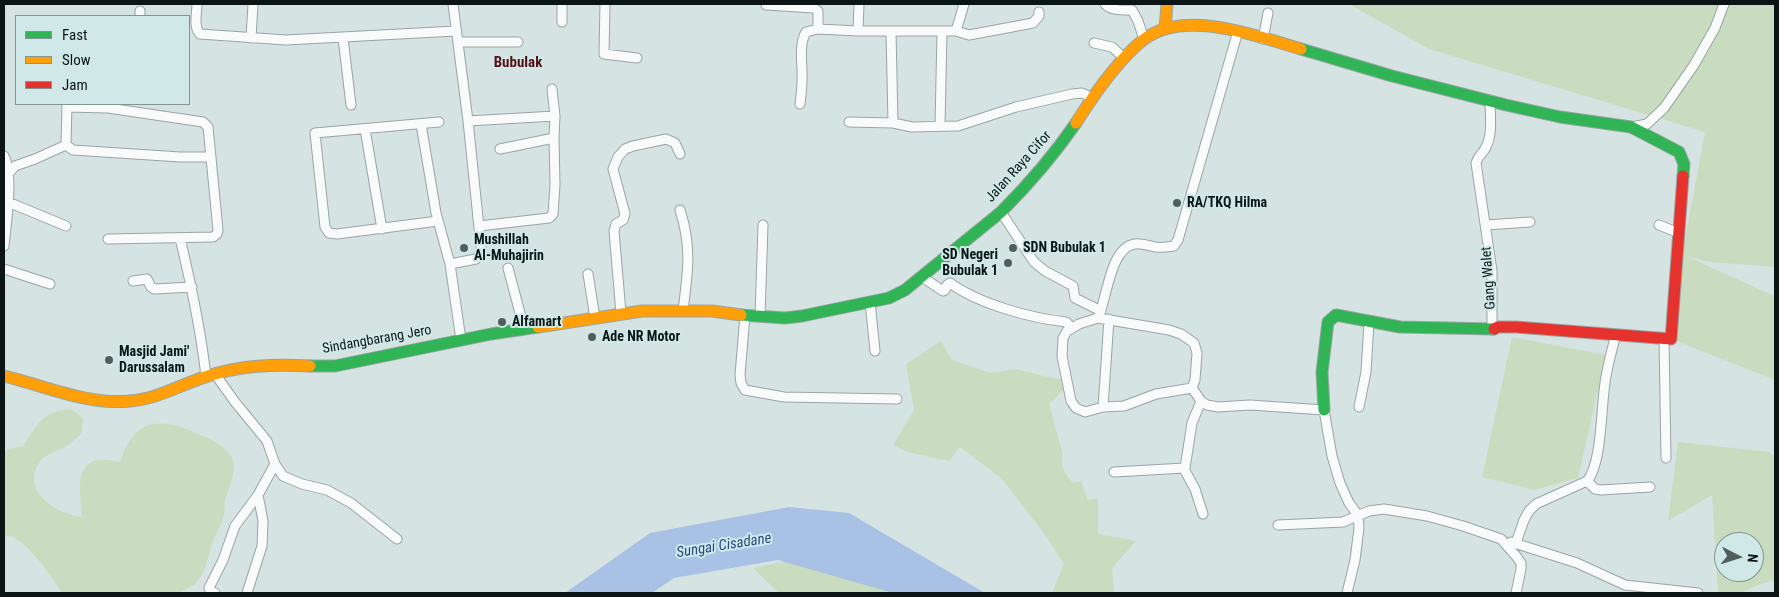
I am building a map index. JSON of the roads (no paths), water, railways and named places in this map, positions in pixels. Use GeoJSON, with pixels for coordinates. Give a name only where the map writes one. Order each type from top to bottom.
{"type":"FeatureCollection","features":[{"type":"Feature","properties":{"kind":"street"},"geometry":{"type":"LineString","coordinates":[[197,4],[196,25],[200,34],[286,40],[456,31]]}},
{"type":"Feature","properties":{"kind":"street"},"geometry":{"type":"LineString","coordinates":[[251,38],[253,4]]}},
{"type":"Feature","properties":{"kind":"street"},"geometry":{"type":"LineString","coordinates":[[450,264],[476,259],[480,254],[481,247],[468,121],[453,4]]}},
{"type":"Feature","properties":{"kind":"street"},"geometry":{"type":"LineString","coordinates":[[562,4],[562,22]]}},
{"type":"Feature","properties":{"kind":"street"},"geometry":{"type":"LineString","coordinates":[[605,4],[604,54],[637,58]]}},
{"type":"Feature","properties":{"kind":"street"},"geometry":{"type":"LineString","coordinates":[[858,31],[859,4]]}},
{"type":"Feature","properties":{"kind":"street"},"geometry":{"type":"LineString","coordinates":[[956,31],[964,4]]}},
{"type":"Feature","properties":{"kind":"street"},"geometry":{"type":"LineString","coordinates":[[1105,4],[1117,10],[1135,7],[1144,39]]}},
{"type":"Feature","properties":{"kind":"street"},"geometry":{"type":"LineString","coordinates":[[1165,29],[1167,4]]}},
{"type":"Feature","properties":{"kind":"street"},"geometry":{"type":"LineString","coordinates":[[1635,126],[1647,124],[1664,108],[1694,65],[1715,28],[1724,4]]}},
{"type":"Feature","properties":{"kind":"street"},"geometry":{"type":"LineString","coordinates":[[766,6],[814,8],[818,10],[818,29]]}},
{"type":"Feature","properties":{"kind":"street"},"geometry":{"type":"LineString","coordinates":[[800,104],[802,39],[806,32],[818,29],[891,32],[956,31],[969,35],[1033,23],[1040,12]]}},
{"type":"Feature","properties":{"kind":"street"},"geometry":{"type":"LineString","coordinates":[[1263,39],[1268,13]]}},
{"type":"Feature","properties":{"kind":"street","name":"Jalan Raya Cifor"},"geometry":{"type":"LineString","coordinates":[[642,310],[712,311],[785,318],[889,298],[905,290],[1001,212],[1064,140],[1124,58],[1144,39],[1165,29],[1203,25],[1238,31],[1392,76],[1506,105],[1560,117],[1635,126],[1679,152],[1682,158],[1683,172],[1678,233]]}},
{"type":"Feature","properties":{"kind":"street"},"geometry":{"type":"LineString","coordinates":[[1192,388],[1156,394],[1124,406],[1103,407],[1085,412],[1076,408],[1071,401],[1062,356],[1063,338],[1067,331],[1100,314],[1112,268],[1126,247],[1135,244],[1167,247],[1174,246],[1178,240],[1238,31]]}},
{"type":"Feature","properties":{"kind":"street"},"geometry":{"type":"LineString","coordinates":[[891,32],[893,123]]}},
{"type":"Feature","properties":{"kind":"street"},"geometry":{"type":"LineString","coordinates":[[940,126],[942,32]]}},
{"type":"Feature","properties":{"kind":"street"},"geometry":{"type":"LineString","coordinates":[[343,38],[351,105]]}},
{"type":"Feature","properties":{"kind":"street"},"geometry":{"type":"LineString","coordinates":[[458,42],[518,42]]}},
{"type":"Feature","properties":{"kind":"street"},"geometry":{"type":"LineString","coordinates":[[1094,43],[1112,47],[1119,51],[1124,58]]}},
{"type":"Feature","properties":{"kind":"street"},"geometry":{"type":"LineString","coordinates":[[479,226],[549,218],[553,214],[555,116],[552,89]]}},
{"type":"Feature","properties":{"kind":"street"},"geometry":{"type":"LineString","coordinates":[[849,122],[893,123],[912,127],[965,125],[1016,107],[1072,94],[1082,93],[1093,98]]}},
{"type":"Feature","properties":{"kind":"street","name":"Gang Walet"},"geometry":{"type":"LineString","coordinates":[[1490,100],[1490,132],[1487,146],[1479,154],[1476,163],[1492,271],[1492,330]]}},
{"type":"Feature","properties":{"kind":"street"},"geometry":{"type":"LineString","coordinates":[[66,145],[67,105],[134,108],[203,122],[208,127],[217,234],[213,237],[108,240]]}},
{"type":"Feature","properties":{"kind":"street"},"geometry":{"type":"LineString","coordinates":[[468,121],[555,116]]}},
{"type":"Feature","properties":{"kind":"street"},"geometry":{"type":"LineString","coordinates":[[438,221],[337,234],[329,233],[325,227],[314,134],[439,122]]}},
{"type":"Feature","properties":{"kind":"street"},"geometry":{"type":"LineString","coordinates":[[421,124],[438,221],[450,264],[461,340]]}},
{"type":"Feature","properties":{"kind":"street"},"geometry":{"type":"LineString","coordinates":[[365,129],[382,229]]}},
{"type":"Feature","properties":{"kind":"street"},"geometry":{"type":"LineString","coordinates":[[500,149],[554,138]]}},
{"type":"Feature","properties":{"kind":"street"},"geometry":{"type":"LineString","coordinates":[[621,313],[614,231],[616,224],[623,220],[625,214],[613,169],[618,157],[625,150],[666,139],[675,143],[680,154]]}},
{"type":"Feature","properties":{"kind":"street"},"geometry":{"type":"LineString","coordinates":[[66,145],[73,150],[180,157],[211,157]]}},
{"type":"Feature","properties":{"kind":"street"},"geometry":{"type":"LineString","coordinates":[[8,174],[15,166],[35,160],[66,145]]}},
{"type":"Feature","properties":{"kind":"street"},"geometry":{"type":"LineString","coordinates":[[4,156],[8,163],[8,202],[4,246]]}},
{"type":"Feature","properties":{"kind":"street"},"geometry":{"type":"LineString","coordinates":[[8,202],[66,226]]}},
{"type":"Feature","properties":{"kind":"street"},"geometry":{"type":"LineString","coordinates":[[680,210],[686,229],[689,263],[683,310]]}},
{"type":"Feature","properties":{"kind":"street"},"geometry":{"type":"LineString","coordinates":[[1001,212],[1034,262],[1045,271],[1073,286],[1075,298],[1109,319],[1169,330],[1181,334],[1194,343],[1198,352],[1195,380],[1192,388]]}},
{"type":"Feature","properties":{"kind":"street"},"geometry":{"type":"LineString","coordinates":[[1486,225],[1530,222]]}},
{"type":"Feature","properties":{"kind":"street"},"geometry":{"type":"LineString","coordinates":[[760,316],[764,224]]}},
{"type":"Feature","properties":{"kind":"street"},"geometry":{"type":"LineString","coordinates":[[1347,593],[1355,560],[1359,528],[1358,516],[1349,503],[1340,483],[1332,456],[1324,410],[1322,372],[1328,322],[1336,315],[1400,327],[1492,330],[1498,327],[1516,327],[1671,339],[1678,233],[1659,225]]}},
{"type":"Feature","properties":{"kind":"street"},"geometry":{"type":"LineString","coordinates":[[180,238],[210,376],[235,402],[267,441],[275,464],[283,476],[302,484],[327,490],[351,503],[397,539]]}},
{"type":"Feature","properties":{"kind":"street"},"geometry":{"type":"LineString","coordinates":[[508,268],[524,328]]}},
{"type":"Feature","properties":{"kind":"street"},"geometry":{"type":"LineString","coordinates":[[4,269],[50,284]]}},
{"type":"Feature","properties":{"kind":"street"},"geometry":{"type":"LineString","coordinates":[[588,274],[595,318]]}},
{"type":"Feature","properties":{"kind":"street"},"geometry":{"type":"LineString","coordinates":[[922,276],[943,292],[950,283],[959,290],[1015,312],[1066,322],[1072,328]]}},
{"type":"Feature","properties":{"kind":"street"},"geometry":{"type":"LineString","coordinates":[[133,281],[148,279],[151,287],[154,289],[192,287]]}},
{"type":"Feature","properties":{"kind":"street"},"geometry":{"type":"LineString","coordinates":[[870,302],[875,352]]}},
{"type":"Feature","properties":{"kind":"street","name":"Sindangbarang Jero"},"geometry":{"type":"LineString","coordinates":[[4,376],[67,394],[130,401],[156,396],[210,376],[268,365],[336,366],[524,328],[642,310]]}},
{"type":"Feature","properties":{"kind":"street"},"geometry":{"type":"LineString","coordinates":[[745,315],[740,375],[741,383],[745,390],[784,396],[897,399]]}},
{"type":"Feature","properties":{"kind":"street"},"geometry":{"type":"LineString","coordinates":[[1103,407],[1109,319]]}},
{"type":"Feature","properties":{"kind":"street"},"geometry":{"type":"LineString","coordinates":[[1359,407],[1366,372],[1370,322]]}},
{"type":"Feature","properties":{"kind":"street"},"geometry":{"type":"LineString","coordinates":[[1516,543],[1524,520],[1536,504],[1587,481],[1592,475],[1597,461],[1605,382],[1616,334]]}},
{"type":"Feature","properties":{"kind":"street"},"geometry":{"type":"LineString","coordinates":[[1664,339],[1666,458]]}},
{"type":"Feature","properties":{"kind":"street"},"geometry":{"type":"LineString","coordinates":[[1192,388],[1201,401],[1207,405],[1218,407],[1250,405],[1324,410]]}},
{"type":"Feature","properties":{"kind":"street"},"geometry":{"type":"LineString","coordinates":[[1184,469],[1186,467],[1192,423],[1201,401]]}},
{"type":"Feature","properties":{"kind":"street"},"geometry":{"type":"LineString","coordinates":[[214,593],[210,591],[210,588],[223,560],[235,526],[258,495],[275,464]]}},
{"type":"Feature","properties":{"kind":"street"},"geometry":{"type":"LineString","coordinates":[[1114,472],[1184,469]]}},
{"type":"Feature","properties":{"kind":"street"},"geometry":{"type":"LineString","coordinates":[[1184,469],[1195,489],[1203,514]]}},
{"type":"Feature","properties":{"kind":"street"},"geometry":{"type":"LineString","coordinates":[[1587,481],[1591,487],[1601,490],[1650,487]]}},
{"type":"Feature","properties":{"kind":"street"},"geometry":{"type":"LineString","coordinates":[[246,593],[262,546],[262,514],[258,495]]}},
{"type":"Feature","properties":{"kind":"street"},"geometry":{"type":"LineString","coordinates":[[1278,525],[1343,522],[1369,511],[1384,509],[1463,526],[1577,564],[1625,585],[1698,593]]}},
{"type":"Feature","properties":{"kind":"street"},"geometry":{"type":"LineString","coordinates":[[1501,539],[1521,563],[1516,593]]}},
{"type":"Feature","properties":{"kind":"water","name":"Sungai Cisadane"},"geometry":{"type":"Polygon","coordinates":[[[789,507],[849,513],[985,593],[893,593],[778,560],[674,578],[652,593],[565,593],[650,533],[789,507]]]}},
{"type":"Feature","properties":{"kind":"place","name":"RA/TKQ Hilma"},"geometry":{"type":"Point","coordinates":[1177,203]}},
{"type":"Feature","properties":{"kind":"place","name":"Mushillah Al-Muhajirin"},"geometry":{"type":"Point","coordinates":[464,248]}},
{"type":"Feature","properties":{"kind":"place","name":"SDN Bubulak 1"},"geometry":{"type":"Point","coordinates":[1013,248]}},
{"type":"Feature","properties":{"kind":"place","name":"SD Negeri Bubulak 1"},"geometry":{"type":"Point","coordinates":[1008,263]}},
{"type":"Feature","properties":{"kind":"place","name":"Alfamart"},"geometry":{"type":"Point","coordinates":[502,322]}},
{"type":"Feature","properties":{"kind":"place","name":"Ade NR Motor"},"geometry":{"type":"Point","coordinates":[592,337]}},
{"type":"Feature","properties":{"kind":"place","name":"Masjid Jami' Darussalam"},"geometry":{"type":"Point","coordinates":[109,360]}},
{"type":"Feature","properties":{"kind":"district","name":"Bubulak"},"geometry":{"type":"Point","coordinates":[518,63]}}]}
